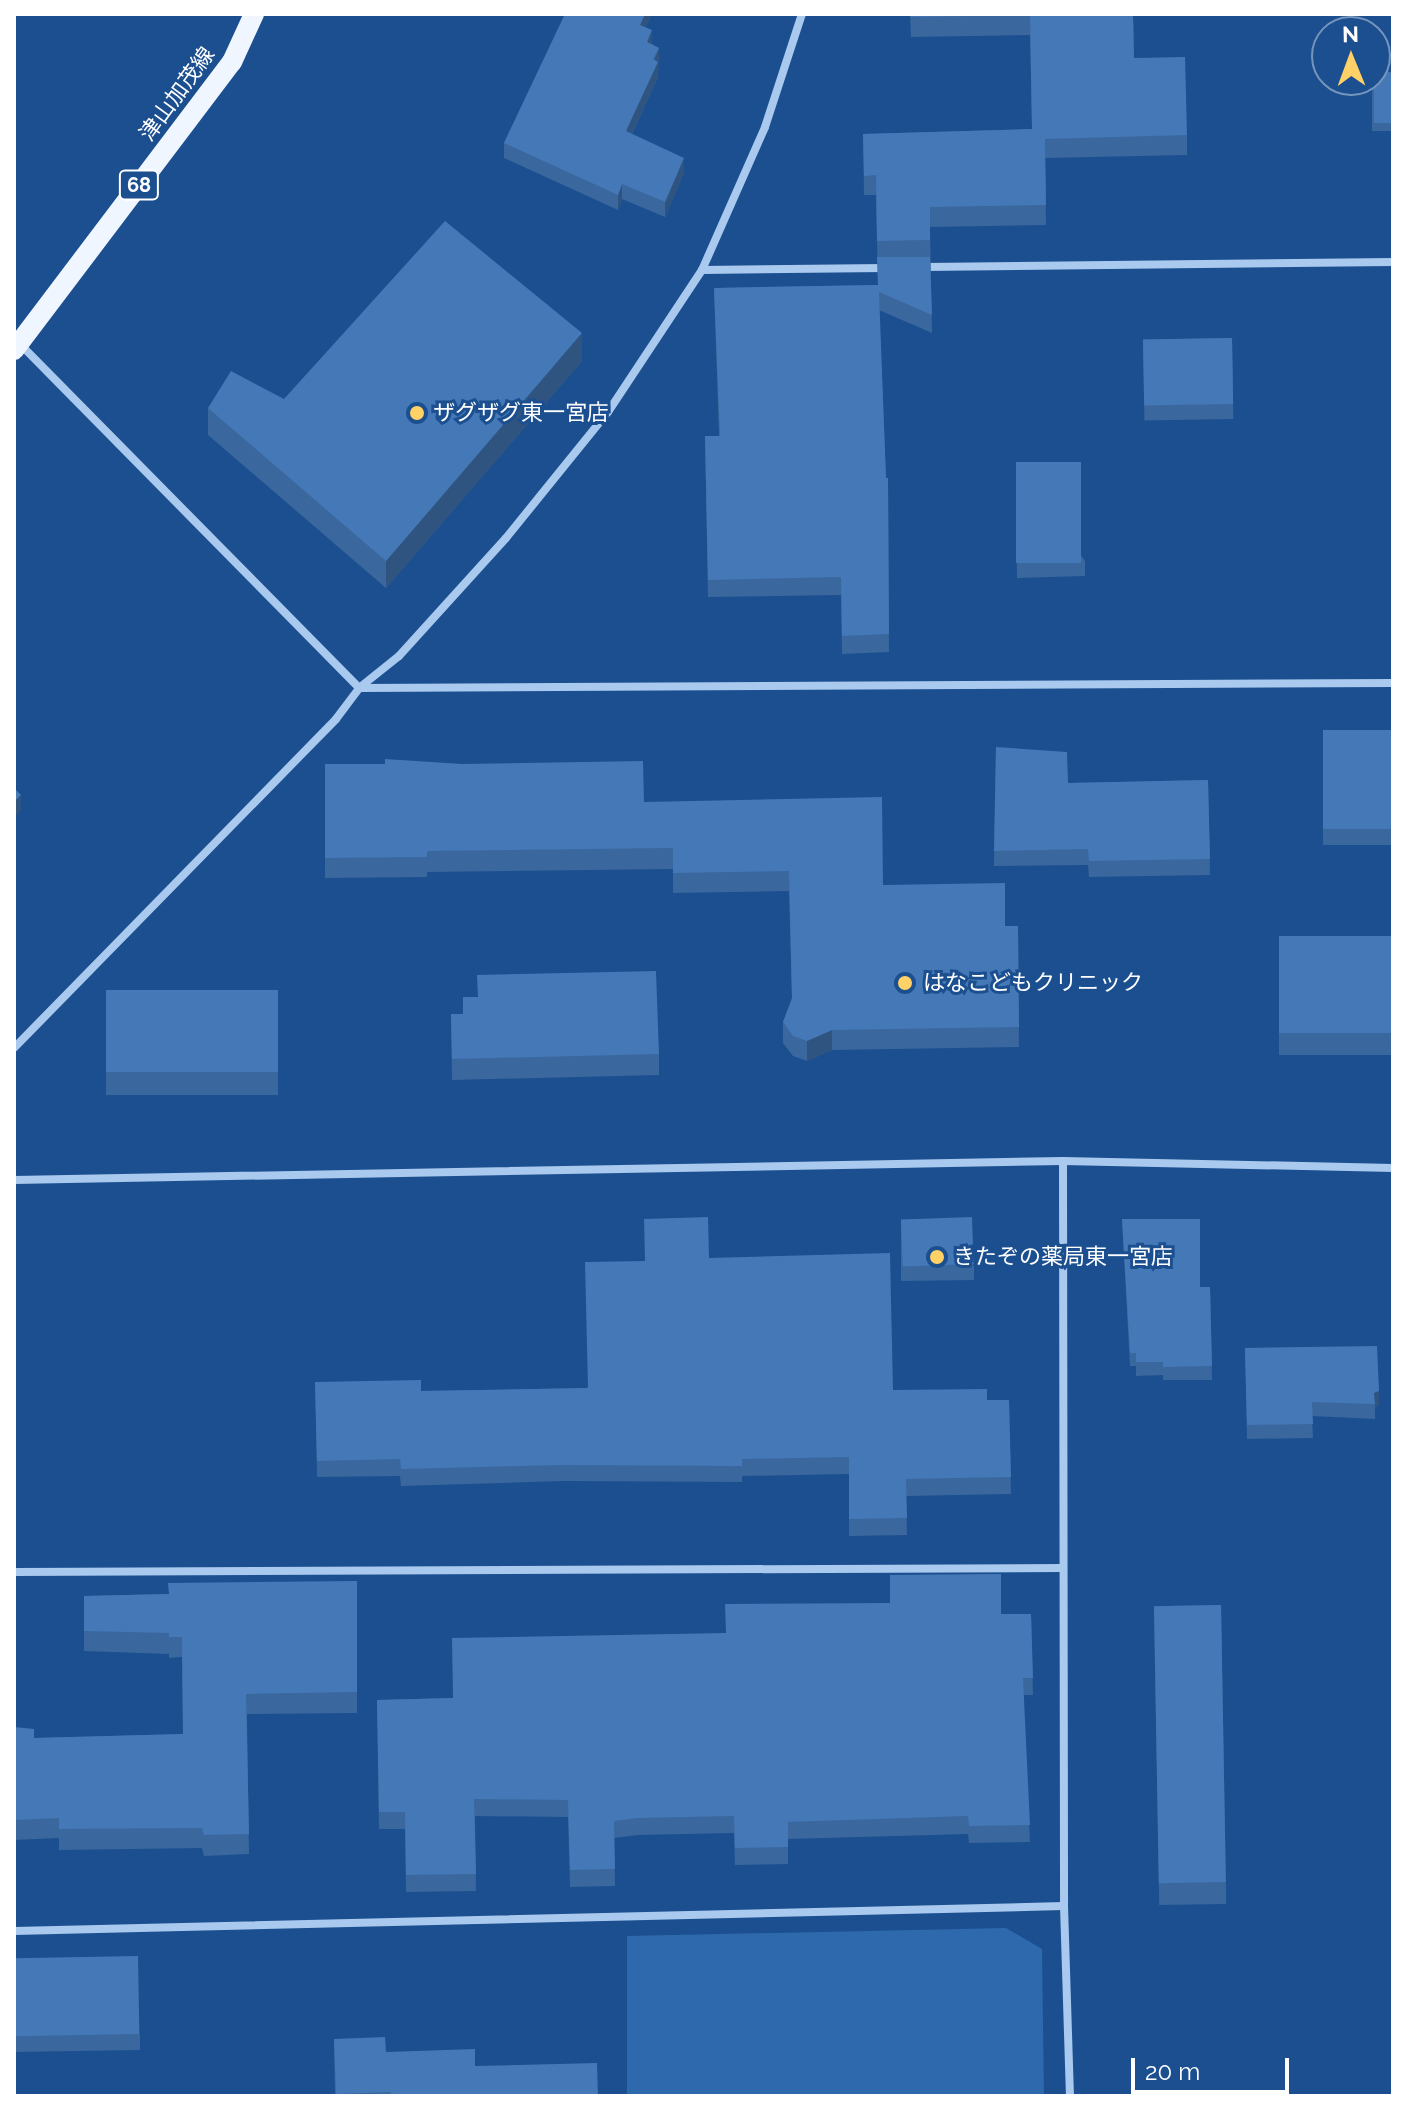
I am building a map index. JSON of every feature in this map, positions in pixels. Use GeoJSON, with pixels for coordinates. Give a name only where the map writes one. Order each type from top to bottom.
{"type":"FeatureCollection","features":[{"type":"Feature","properties":{"kind":"main road","name":"津山加茂線"},"geometry":{"type":"LineString","coordinates":[[17,347],[232,62],[254,14]]}},
{"type":"Feature","properties":{"kind":"street"},"geometry":{"type":"LineString","coordinates":[[14,1048],[336,719],[359,688],[399,656],[515,527],[608,412],[702,270],[765,127],[802,14]]}},
{"type":"Feature","properties":{"kind":"street"},"geometry":{"type":"LineString","coordinates":[[906,267],[1393,262]]}},
{"type":"Feature","properties":{"kind":"street"},"geometry":{"type":"LineString","coordinates":[[702,270],[890,268]]}},
{"type":"Feature","properties":{"kind":"street"},"geometry":{"type":"LineString","coordinates":[[17,347],[359,688],[1393,683]]}},
{"type":"Feature","properties":{"kind":"street"},"geometry":{"type":"LineString","coordinates":[[1063,1161],[1064,1906],[1070,2096]]}},
{"type":"Feature","properties":{"kind":"street"},"geometry":{"type":"LineString","coordinates":[[14,1180],[1063,1161],[1393,1168]]}},
{"type":"Feature","properties":{"kind":"street"},"geometry":{"type":"LineString","coordinates":[[14,1572],[1063,1568]]}},
{"type":"Feature","properties":{"kind":"street"},"geometry":{"type":"LineString","coordinates":[[14,1931],[1064,1906]]}},
{"type":"Feature","properties":{"kind":"shaded area"},"geometry":{"type":"Polygon","coordinates":[[[1006,1928],[1042,1949],[1044,2096],[627,2096],[627,1936],[1006,1928]]]}},
{"type":"Feature","properties":{"kind":"building"},"geometry":{"type":"Polygon","coordinates":[[[565,14],[645,14],[640,25],[652,30],[647,42],[659,48],[653,59],[658,62],[626,131],[684,158],[665,202],[622,184],[618,195],[504,143],[565,14]]]}},
{"type":"Feature","properties":{"kind":"building"},"geometry":{"type":"Polygon","coordinates":[[[910,14],[1133,14],[1134,58],[1185,57],[1187,135],[1045,139],[1046,205],[930,207],[930,240],[877,241],[876,175],[864,176],[863,134],[1032,129],[1030,15],[911,17],[910,14]]]}},
{"type":"Feature","properties":{"kind":"building"},"geometry":{"type":"Polygon","coordinates":[[[1391,72],[1393,123],[1374,123],[1374,96],[1391,96],[1391,72]]]}},
{"type":"Feature","properties":{"kind":"building","name":"ザグザグ東一宮店"},"geometry":{"type":"Polygon","coordinates":[[[445,221],[582,333],[386,561],[208,408],[231,371],[284,399],[445,221]]]}},
{"type":"Feature","properties":{"kind":"building"},"geometry":{"type":"Polygon","coordinates":[[[877,257],[930,257],[932,315],[879,292],[888,478],[889,634],[842,636],[841,577],[708,580],[705,436],[720,436],[714,288],[878,285],[877,257]]]}},
{"type":"Feature","properties":{"kind":"building"},"geometry":{"type":"Polygon","coordinates":[[[1232,338],[1233,404],[1144,406],[1143,340],[1232,338]]]}},
{"type":"Feature","properties":{"kind":"building"},"geometry":{"type":"Polygon","coordinates":[[[1016,462],[1081,462],[1081,563],[1016,563],[1016,462]]]}},
{"type":"Feature","properties":{"kind":"building"},"geometry":{"type":"Polygon","coordinates":[[[1323,730],[1393,730],[1393,829],[1323,829],[1323,730]]]}},
{"type":"Feature","properties":{"kind":"building"},"geometry":{"type":"Polygon","coordinates":[[[996,747],[1067,752],[1068,783],[1208,780],[1210,859],[1089,861],[1088,849],[994,851],[996,747]]]}},
{"type":"Feature","properties":{"kind":"building"},"geometry":{"type":"Polygon","coordinates":[[[385,759],[462,764],[643,761],[644,802],[882,797],[883,885],[1005,883],[1005,926],[1018,926],[1019,1027],[832,1030],[807,1041],[793,1036],[783,1022],[792,998],[789,871],[673,873],[673,848],[427,851],[427,857],[325,858],[325,764],[385,764],[385,759]]]}},
{"type":"Feature","properties":{"kind":"building"},"geometry":{"type":"Polygon","coordinates":[[[14,788],[21,795],[14,802],[14,788]]]}},
{"type":"Feature","properties":{"kind":"building"},"geometry":{"type":"Polygon","coordinates":[[[1279,936],[1393,936],[1393,1033],[1279,1033],[1279,936]]]}},
{"type":"Feature","properties":{"kind":"building"},"geometry":{"type":"Polygon","coordinates":[[[656,971],[659,1054],[452,1059],[451,1014],[463,1014],[463,997],[478,997],[477,975],[656,971]]]}},
{"type":"Feature","properties":{"kind":"building"},"geometry":{"type":"Polygon","coordinates":[[[106,990],[278,990],[278,1072],[106,1072],[106,990]]]}},
{"type":"Feature","properties":{"kind":"building"},"geometry":{"type":"Polygon","coordinates":[[[708,1217],[709,1258],[890,1253],[893,1390],[987,1389],[987,1400],[1009,1400],[1011,1477],[906,1479],[907,1518],[849,1519],[849,1457],[742,1459],[742,1466],[563,1465],[401,1469],[400,1459],[317,1461],[315,1382],[421,1380],[421,1391],[588,1388],[585,1262],[645,1261],[644,1219],[708,1217]]]}},
{"type":"Feature","properties":{"kind":"building","name":"きたぞの薬局東一宮店"},"geometry":{"type":"Polygon","coordinates":[[[972,1217],[974,1264],[903,1266],[901,1219],[972,1217]]]}},
{"type":"Feature","properties":{"kind":"building"},"geometry":{"type":"Polygon","coordinates":[[[1122,1219],[1200,1219],[1200,1287],[1210,1287],[1212,1366],[1163,1367],[1163,1362],[1136,1362],[1136,1353],[1130,1353],[1122,1219]]]}},
{"type":"Feature","properties":{"kind":"building"},"geometry":{"type":"Polygon","coordinates":[[[1377,1346],[1379,1391],[1374,1393],[1375,1404],[1312,1402],[1313,1424],[1247,1425],[1245,1348],[1377,1346]]]}},
{"type":"Feature","properties":{"kind":"building"},"geometry":{"type":"Polygon","coordinates":[[[1001,1574],[1001,1614],[1031,1614],[1033,1678],[1023,1678],[1030,1825],[969,1826],[968,1816],[788,1822],[788,1847],[735,1848],[734,1816],[638,1818],[614,1821],[615,1869],[570,1870],[568,1800],[474,1799],[476,1874],[406,1875],[405,1812],[379,1812],[377,1700],[453,1698],[452,1638],[726,1633],[725,1604],[890,1603],[890,1575],[1001,1574]]]}},
{"type":"Feature","properties":{"kind":"building"},"geometry":{"type":"Polygon","coordinates":[[[357,1581],[357,1692],[246,1694],[249,1834],[204,1835],[202,1828],[59,1829],[59,1818],[14,1820],[14,1727],[34,1729],[34,1738],[183,1734],[182,1637],[169,1637],[169,1633],[84,1631],[84,1596],[169,1594],[168,1583],[357,1581]]]}},
{"type":"Feature","properties":{"kind":"building"},"geometry":{"type":"Polygon","coordinates":[[[1221,1605],[1226,1882],[1159,1883],[1154,1606],[1221,1605]]]}},
{"type":"Feature","properties":{"kind":"building"},"geometry":{"type":"Polygon","coordinates":[[[138,1956],[139,2034],[15,2036],[14,1958],[138,1956]]]}},
{"type":"Feature","properties":{"kind":"building"},"geometry":{"type":"Polygon","coordinates":[[[385,2037],[386,2052],[475,2049],[475,2066],[597,2063],[598,2096],[391,2096],[391,2092],[336,2094],[334,2039],[385,2037]]]}},
{"type":"Feature","properties":{"kind":"place","name":"ザグザグ東一宮店"},"geometry":{"type":"Point","coordinates":[417,413]}},
{"type":"Feature","properties":{"kind":"place","name":"はなこどもクリニック"},"geometry":{"type":"Point","coordinates":[905,983]}},
{"type":"Feature","properties":{"kind":"place","name":"きたぞの薬局東一宮店"},"geometry":{"type":"Point","coordinates":[937,1257]}}]}
